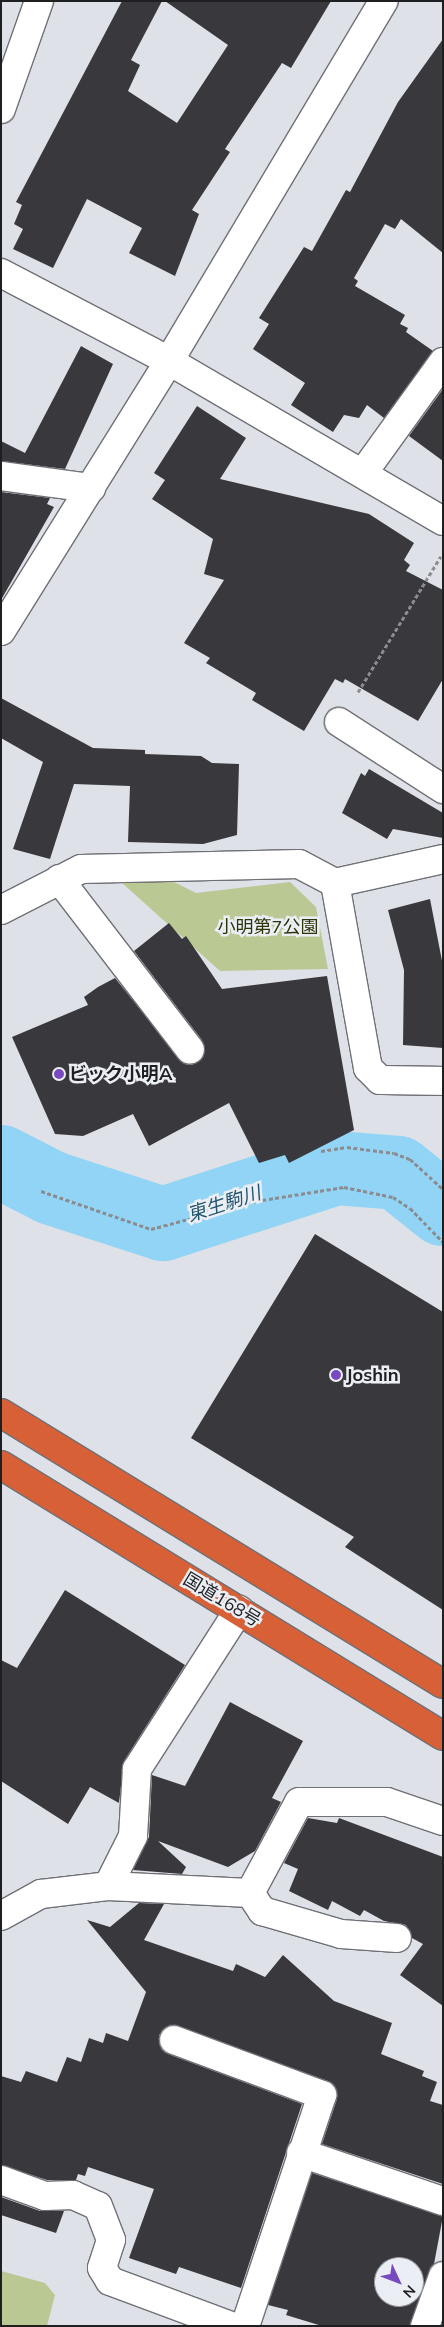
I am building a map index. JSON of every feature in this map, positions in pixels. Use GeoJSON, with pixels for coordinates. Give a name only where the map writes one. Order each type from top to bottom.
{"type":"FeatureCollection","features":[{"type":"Feature","properties":{"kind":"highway"},"geometry":{"type":"LineString","coordinates":[[1,1413],[443,1684]]}},
{"type":"Feature","properties":{"kind":"highway","name":"国道168号"},"geometry":{"type":"LineString","coordinates":[[1,1465],[443,1736]]}},
{"type":"Feature","properties":{"kind":"street"},"geometry":{"type":"LineString","coordinates":[[1,109],[40,1]]}},
{"type":"Feature","properties":{"kind":"street"},"geometry":{"type":"LineString","coordinates":[[1,631],[170,361],[384,1]]}},
{"type":"Feature","properties":{"kind":"street"},"geometry":{"type":"LineString","coordinates":[[1,273],[170,361],[443,521]]}},
{"type":"Feature","properties":{"kind":"street"},"geometry":{"type":"LineString","coordinates":[[363,473],[443,362]]}},
{"type":"Feature","properties":{"kind":"street"},"geometry":{"type":"LineString","coordinates":[[1,476],[91,488]]}},
{"type":"Feature","properties":{"kind":"street"},"geometry":{"type":"LineString","coordinates":[[339,722],[443,788]]}},
{"type":"Feature","properties":{"kind":"street"},"geometry":{"type":"LineString","coordinates":[[1,910],[59,879],[81,870],[299,864],[335,884],[443,859]]}},
{"type":"Feature","properties":{"kind":"street"},"geometry":{"type":"LineString","coordinates":[[59,879],[190,1050]]}},
{"type":"Feature","properties":{"kind":"street"},"geometry":{"type":"LineString","coordinates":[[335,884],[368,1068],[380,1080],[443,1081]]}},
{"type":"Feature","properties":{"kind":"street"},"geometry":{"type":"LineString","coordinates":[[108,1886],[133,1836],[137,1769],[239,1610]]}},
{"type":"Feature","properties":{"kind":"street"},"geometry":{"type":"LineString","coordinates":[[250,1893],[299,1802],[387,1802],[443,1821]]}},
{"type":"Feature","properties":{"kind":"street"},"geometry":{"type":"LineString","coordinates":[[1,1916],[41,1894],[108,1886],[250,1893]]}},
{"type":"Feature","properties":{"kind":"street"},"geometry":{"type":"LineString","coordinates":[[250,1893],[262,1911],[341,1934],[397,1938]]}},
{"type":"Feature","properties":{"kind":"street"},"geometry":{"type":"LineString","coordinates":[[174,2040],[322,2094],[245,2326]]}},
{"type":"Feature","properties":{"kind":"street"},"geometry":{"type":"LineString","coordinates":[[301,2153],[443,2201]]}},
{"type":"Feature","properties":{"kind":"street"},"geometry":{"type":"LineString","coordinates":[[1,2180],[45,2196],[73,2195],[98,2206],[111,2240],[102,2268],[110,2281],[231,2326]]}},
{"type":"Feature","properties":{"kind":"street"},"geometry":{"type":"LineString","coordinates":[[425,2326],[443,2276]]}},
{"type":"Feature","properties":{"kind":"path"},"geometry":{"type":"LineString","coordinates":[[339,722],[443,553]]}},
{"type":"Feature","properties":{"kind":"path"},"geometry":{"type":"LineString","coordinates":[[321,1151],[347,1147],[394,1152],[410,1159],[443,1189]]}},
{"type":"Feature","properties":{"kind":"path"},"geometry":{"type":"LineString","coordinates":[[41,1191],[151,1229],[256,1201],[344,1187],[393,1197],[443,1242]]}},
{"type":"Feature","properties":{"kind":"green space","name":"小明第7公園"},"geometry":{"type":"Polygon","coordinates":[[[172,881],[196,893],[290,882],[316,907],[328,969],[220,971],[121,882],[172,881]]]}},
{"type":"Feature","properties":{"kind":"green space"},"geometry":{"type":"Polygon","coordinates":[[[1,2271],[45,2283],[55,2295],[47,2326],[1,2326],[1,2271]]]}},
{"type":"Feature","properties":{"kind":"building"},"geometry":{"type":"Polygon","coordinates":[[[122,1],[162,1],[131,60],[140,65],[128,91],[177,123],[228,45],[165,1],[331,1],[291,68],[282,63],[225,149],[230,152],[192,210],[199,214],[175,276],[129,253],[142,228],[87,199],[53,268],[13,249],[23,229],[14,224],[22,205],[16,202],[122,1]]]}},
{"type":"Feature","properties":{"kind":"building"},"geometry":{"type":"Polygon","coordinates":[[[443,39],[443,253],[401,219],[395,229],[385,224],[354,278],[358,281],[355,286],[405,315],[400,324],[408,328],[406,332],[433,351],[384,418],[367,405],[359,418],[344,415],[333,432],[291,405],[305,383],[253,349],[269,324],[259,318],[304,247],[312,251],[346,190],[350,192],[398,102],[443,39]]]}},
{"type":"Feature","properties":{"kind":"building"},"geometry":{"type":"Polygon","coordinates":[[[81,346],[113,364],[65,469],[1,461],[1,441],[25,453],[81,346]]]}},
{"type":"Feature","properties":{"kind":"building"},"geometry":{"type":"Polygon","coordinates":[[[443,389],[443,461],[409,436],[443,389]]]}},
{"type":"Feature","properties":{"kind":"building"},"geometry":{"type":"Polygon","coordinates":[[[197,406],[246,438],[220,479],[369,514],[414,543],[404,560],[410,565],[406,571],[443,590],[443,679],[418,721],[345,679],[343,683],[335,679],[304,731],[252,700],[256,693],[206,663],[210,658],[184,643],[224,580],[204,574],[213,539],[152,499],[165,480],[154,473],[197,406]]]}},
{"type":"Feature","properties":{"kind":"building"},"geometry":{"type":"Polygon","coordinates":[[[1,492],[50,498],[47,504],[54,507],[1,600],[1,492]]]}},
{"type":"Feature","properties":{"kind":"building"},"geometry":{"type":"Polygon","coordinates":[[[1,698],[93,748],[145,750],[145,754],[201,756],[212,763],[239,764],[237,835],[203,844],[128,842],[130,786],[74,784],[50,859],[13,849],[43,762],[1,738],[1,698]]]}},
{"type":"Feature","properties":{"kind":"building"},"geometry":{"type":"Polygon","coordinates":[[[369,769],[443,813],[443,838],[393,829],[387,839],[342,813],[361,773],[365,776],[369,769]]]}},
{"type":"Feature","properties":{"kind":"building"},"geometry":{"type":"Polygon","coordinates":[[[430,899],[443,966],[443,1048],[403,1045],[404,970],[388,910],[430,899]]]}},
{"type":"Feature","properties":{"kind":"building"},"geometry":{"type":"Polygon","coordinates":[[[169,923],[182,939],[186,936],[222,989],[327,976],[354,1130],[289,1163],[285,1155],[259,1163],[229,1103],[149,1146],[133,1114],[83,1136],[55,1134],[12,1037],[88,1005],[84,997],[115,978],[184,1064],[192,1065],[204,1056],[202,1040],[134,951],[169,923]]]}},
{"type":"Feature","properties":{"kind":"building","name":"Joshin"},"geometry":{"type":"Polygon","coordinates":[[[315,1234],[443,1312],[443,1610],[345,1547],[354,1537],[191,1438],[315,1234]]]}},
{"type":"Feature","properties":{"kind":"building"},"geometry":{"type":"Polygon","coordinates":[[[65,1590],[185,1665],[124,1761],[119,1803],[90,1787],[68,1824],[1,1781],[1,1660],[17,1668],[65,1590]]]}},
{"type":"Feature","properties":{"kind":"building"},"geometry":{"type":"Polygon","coordinates":[[[230,1702],[303,1741],[272,1798],[281,1802],[255,1851],[228,1867],[158,1841],[186,1867],[182,1874],[133,1870],[149,1837],[152,1775],[185,1786],[230,1702]]]}},
{"type":"Feature","properties":{"kind":"building"},"geometry":{"type":"Polygon","coordinates":[[[308,1818],[337,1823],[339,1818],[443,1857],[443,2006],[400,1975],[423,1944],[412,1938],[406,1925],[384,1921],[364,1910],[360,1916],[332,1901],[328,1910],[289,1891],[298,1869],[284,1863],[308,1818]]]}},
{"type":"Feature","properties":{"kind":"building"},"geometry":{"type":"Polygon","coordinates":[[[139,1903],[164,1904],[144,1940],[233,1971],[236,1964],[265,1977],[283,1955],[334,2001],[392,2023],[381,2054],[424,2071],[422,2076],[437,2082],[430,2101],[443,2105],[443,2184],[322,2144],[337,2099],[334,2085],[328,2081],[172,2025],[159,2035],[162,2050],[168,2054],[302,2104],[241,2288],[179,2267],[176,2274],[129,2258],[154,2189],[88,2167],[85,2176],[78,2174],[76,2180],[47,2180],[1,2165],[1,2076],[21,2082],[26,2071],[57,2082],[67,2057],[81,2062],[89,2038],[103,2043],[106,2033],[128,2041],[146,1992],[87,1920],[110,1927],[139,1903]]]}},
{"type":"Feature","properties":{"kind":"building"},"geometry":{"type":"Polygon","coordinates":[[[312,2173],[443,2216],[434,2264],[424,2290],[424,2257],[374,2257],[374,2307],[417,2307],[410,2326],[322,2326],[286,2315],[288,2310],[268,2305],[312,2173]]]}},
{"type":"Feature","properties":{"kind":"building"},"geometry":{"type":"Polygon","coordinates":[[[1,2197],[40,2211],[64,2211],[56,2233],[1,2215],[1,2197]]]}},
{"type":"Feature","properties":{"kind":"waterway","name":"東生駒川"},"geometry":{"type":"LineString","coordinates":[[1,1162],[52,1188],[163,1224],[336,1168],[398,1173],[443,1209]]}},
{"type":"Feature","properties":{"kind":"place","name":"ビック小明A"},"geometry":{"type":"Point","coordinates":[59,1074]}},
{"type":"Feature","properties":{"kind":"place","name":"Joshin"},"geometry":{"type":"Point","coordinates":[336,1375]}}]}
